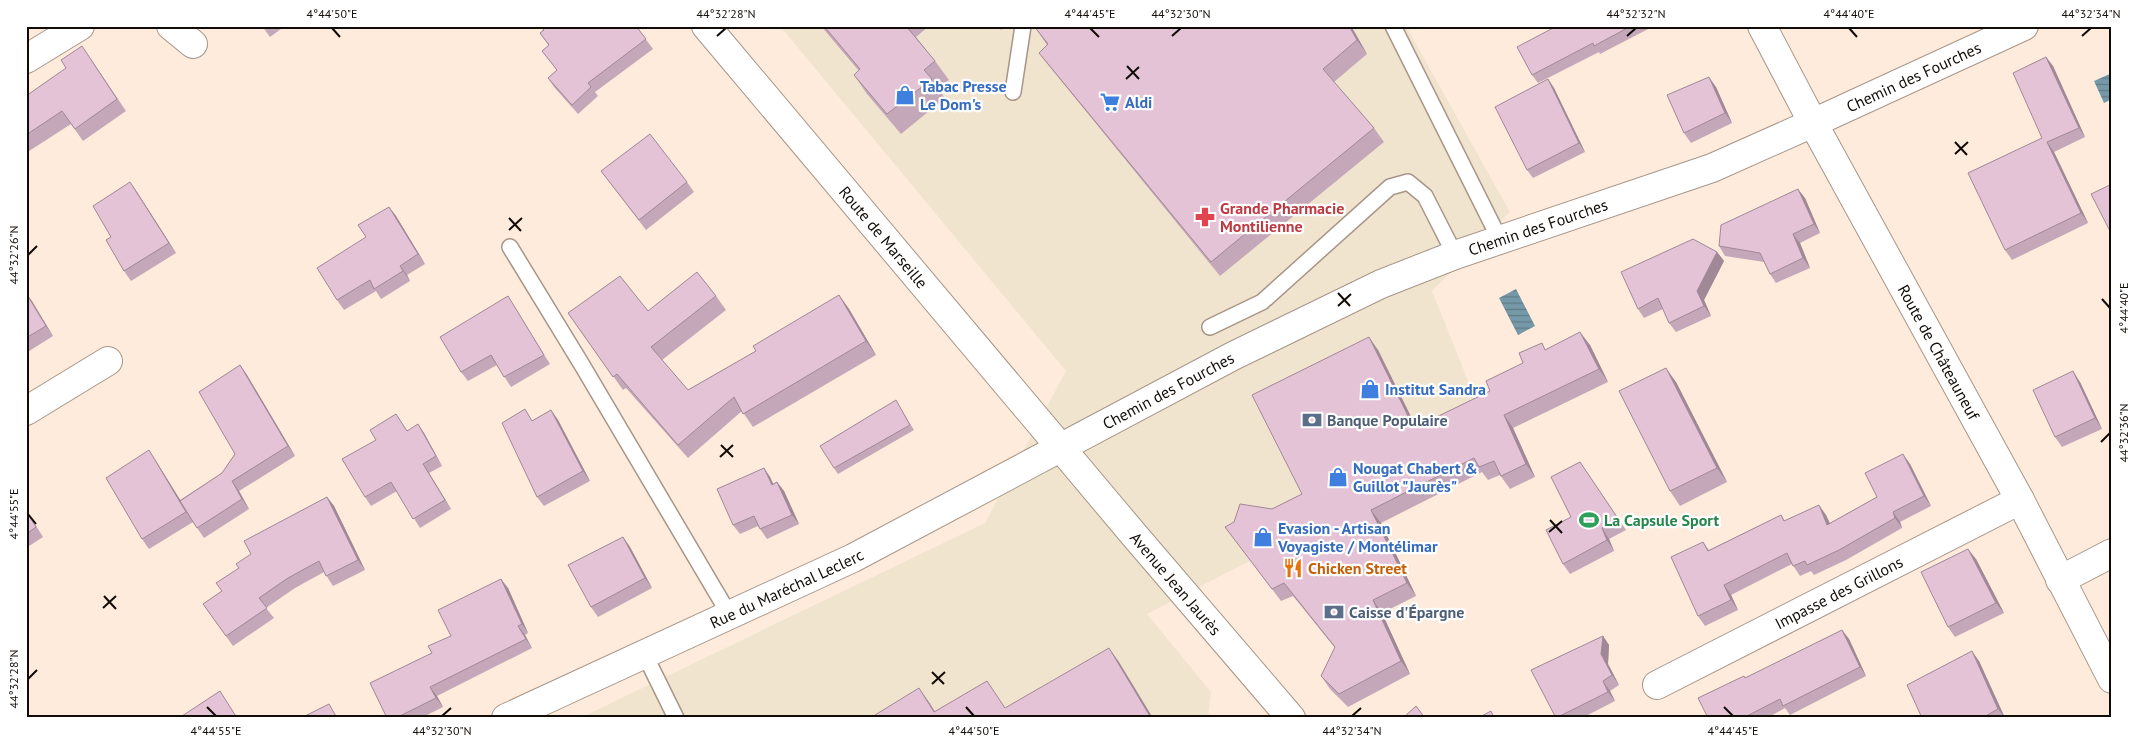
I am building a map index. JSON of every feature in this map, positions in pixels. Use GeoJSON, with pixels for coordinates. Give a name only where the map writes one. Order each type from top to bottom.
{"type":"FeatureCollection","features":[{"type":"Feature","properties":{"kind":"main road"},"geometry":{"type":"LineString","coordinates":[[26,59],[72,29],[80,26]]}},
{"type":"Feature","properties":{"kind":"main road"},"geometry":{"type":"LineString","coordinates":[[171,26],[193,44]]}},
{"type":"Feature","properties":{"kind":"main road","name":"Route de Marseille"},"geometry":{"type":"LineString","coordinates":[[706,26],[1061,448]]}},
{"type":"Feature","properties":{"kind":"main road","name":"Route de Châteauneuf"},"geometry":{"type":"LineString","coordinates":[[1762,26],[1813,123],[2020,500],[2112,679]]}},
{"type":"Feature","properties":{"kind":"main road","name":"Chemin des Fourches"},"geometry":{"type":"LineString","coordinates":[[1061,448],[1233,356],[1381,284],[1455,255],[1712,168],[2024,26]]}},
{"type":"Feature","properties":{"kind":"main road"},"geometry":{"type":"LineString","coordinates":[[26,411],[108,361]]}},
{"type":"Feature","properties":{"kind":"main road","name":"Rue du Maréchal Leclerc"},"geometry":{"type":"LineString","coordinates":[[506,718],[853,558],[1061,448]]}},
{"type":"Feature","properties":{"kind":"main road","name":"Avenue Jean Jaurès"},"geometry":{"type":"LineString","coordinates":[[1061,448],[1291,718]]}},
{"type":"Feature","properties":{"kind":"main road","name":"Impasse des Grillons"},"geometry":{"type":"LineString","coordinates":[[1657,685],[2020,500]]}},
{"type":"Feature","properties":{"kind":"main road"},"geometry":{"type":"LineString","coordinates":[[2060,580],[2112,553]]}},
{"type":"Feature","properties":{"kind":"lane"},"geometry":{"type":"LineString","coordinates":[[1013,92],[1023,26]]}},
{"type":"Feature","properties":{"kind":"lane"},"geometry":{"type":"LineString","coordinates":[[1393,26],[1500,240]]}},
{"type":"Feature","properties":{"kind":"lane"},"geometry":{"type":"LineString","coordinates":[[1210,327],[1262,302],[1390,187],[1408,182],[1425,196],[1455,255]]}},
{"type":"Feature","properties":{"kind":"lane"},"geometry":{"type":"LineString","coordinates":[[510,248],[729,614]]}},
{"type":"Feature","properties":{"kind":"lane"},"geometry":{"type":"LineString","coordinates":[[644,653],[676,718]]}},
{"type":"Feature","properties":{"kind":"shaded area"},"geometry":{"type":"Polygon","coordinates":[[[780,26],[1406,26],[1510,212],[1432,291],[1492,436],[1147,614],[1211,692],[1208,718],[580,718],[985,523],[1066,371],[780,26]]]}},
{"type":"Feature","properties":{"kind":"water"},"geometry":{"type":"Polygon","coordinates":[[[2112,73],[2112,99],[2104,103],[2094,81],[2112,73]]]}},
{"type":"Feature","properties":{"kind":"water"},"geometry":{"type":"Polygon","coordinates":[[[1516,289],[1535,326],[1518,335],[1499,298],[1516,289]]]}},
{"type":"Feature","properties":{"kind":"building"},"geometry":{"type":"Polygon","coordinates":[[[541,26],[636,26],[646,39],[588,83],[591,87],[572,105],[548,78],[557,70],[542,51],[549,45],[540,33],[544,30],[541,26]]]}},
{"type":"Feature","properties":{"kind":"building"},"geometry":{"type":"Polygon","coordinates":[[[824,26],[906,26],[935,61],[924,70],[932,79],[887,114],[854,75],[860,69],[824,26]]]}},
{"type":"Feature","properties":{"kind":"building"},"geometry":{"type":"Polygon","coordinates":[[[1034,26],[1349,26],[1357,40],[1323,69],[1374,128],[1211,262],[1039,53],[1048,44],[1034,26]]]}},
{"type":"Feature","properties":{"kind":"building"},"geometry":{"type":"Polygon","coordinates":[[[1557,26],[1631,26],[1594,46],[1593,43],[1532,75],[1517,47],[1557,26]]]}},
{"type":"Feature","properties":{"kind":"building"},"geometry":{"type":"Polygon","coordinates":[[[82,46],[117,99],[75,129],[62,111],[26,135],[26,96],[66,68],[61,60],[82,46]]]}},
{"type":"Feature","properties":{"kind":"building"},"geometry":{"type":"Polygon","coordinates":[[[2046,57],[2079,128],[2047,142],[2081,213],[2005,250],[1968,173],[2042,138],[2013,73],[2046,57]]]}},
{"type":"Feature","properties":{"kind":"building"},"geometry":{"type":"Polygon","coordinates":[[[1709,77],[1725,113],[1684,133],[1667,95],[1709,77]]]}},
{"type":"Feature","properties":{"kind":"building"},"geometry":{"type":"Polygon","coordinates":[[[1548,79],[1579,143],[1527,170],[1495,107],[1548,79]]]}},
{"type":"Feature","properties":{"kind":"building"},"geometry":{"type":"Polygon","coordinates":[[[650,134],[687,182],[639,220],[601,171],[650,134]]]}},
{"type":"Feature","properties":{"kind":"building"},"geometry":{"type":"Polygon","coordinates":[[[130,182],[169,243],[124,271],[106,240],[111,237],[93,206],[130,182]]]}},
{"type":"Feature","properties":{"kind":"building"},"geometry":{"type":"Polygon","coordinates":[[[2112,184],[2112,235],[2091,194],[2112,184]]]}},
{"type":"Feature","properties":{"kind":"building"},"geometry":{"type":"Polygon","coordinates":[[[1798,189],[1814,224],[1793,234],[1803,258],[1770,274],[1760,253],[1719,246],[1721,225],[1798,189]]]}},
{"type":"Feature","properties":{"kind":"building"},"geometry":{"type":"Polygon","coordinates":[[[389,207],[418,254],[400,266],[403,271],[374,289],[370,280],[337,300],[317,268],[366,237],[358,225],[389,207]]]}},
{"type":"Feature","properties":{"kind":"building"},"geometry":{"type":"Polygon","coordinates":[[[1693,239],[1717,252],[1697,291],[1704,306],[1669,323],[1658,298],[1638,309],[1621,272],[1693,239]]]}},
{"type":"Feature","properties":{"kind":"building"},"geometry":{"type":"Polygon","coordinates":[[[697,272],[716,296],[651,347],[688,390],[756,351],[753,346],[839,295],[866,341],[743,414],[734,397],[678,445],[617,374],[613,377],[568,313],[620,276],[648,311],[697,272]]]}},
{"type":"Feature","properties":{"kind":"building"},"geometry":{"type":"Polygon","coordinates":[[[26,293],[46,326],[26,338],[26,293]]]}},
{"type":"Feature","properties":{"kind":"building"},"geometry":{"type":"Polygon","coordinates":[[[508,296],[544,355],[504,377],[491,355],[461,372],[440,337],[508,296]]]}},
{"type":"Feature","properties":{"kind":"building"},"geometry":{"type":"Polygon","coordinates":[[[1580,332],[1599,369],[1504,415],[1526,464],[1501,476],[1494,461],[1479,467],[1474,458],[1371,510],[1407,583],[1373,600],[1401,661],[1339,694],[1321,676],[1335,647],[1284,583],[1272,589],[1225,527],[1234,522],[1240,504],[1272,509],[1302,494],[1252,395],[1369,337],[1414,428],[1490,391],[1486,381],[1523,363],[1519,353],[1542,343],[1545,350],[1580,332]]]}},
{"type":"Feature","properties":{"kind":"building"},"geometry":{"type":"Polygon","coordinates":[[[240,365],[288,446],[232,481],[242,499],[197,528],[180,501],[222,473],[235,454],[199,392],[240,365]]]}},
{"type":"Feature","properties":{"kind":"building"},"geometry":{"type":"Polygon","coordinates":[[[1666,368],[1717,468],[1670,491],[1619,391],[1666,368]]]}},
{"type":"Feature","properties":{"kind":"building"},"geometry":{"type":"Polygon","coordinates":[[[2073,371],[2095,418],[2055,437],[2033,390],[2073,371]]]}},
{"type":"Feature","properties":{"kind":"building"},"geometry":{"type":"Polygon","coordinates":[[[896,400],[910,425],[834,468],[820,446],[896,400]]]}},
{"type":"Feature","properties":{"kind":"building"},"geometry":{"type":"Polygon","coordinates":[[[525,409],[532,421],[551,410],[583,471],[537,497],[502,423],[525,409]]]}},
{"type":"Feature","properties":{"kind":"building"},"geometry":{"type":"Polygon","coordinates":[[[396,414],[407,431],[418,424],[436,456],[423,464],[445,500],[413,519],[391,482],[365,497],[342,459],[376,440],[370,430],[396,414]]]}},
{"type":"Feature","properties":{"kind":"building"},"geometry":{"type":"Polygon","coordinates":[[[149,450],[186,512],[142,539],[106,478],[149,450]]]}},
{"type":"Feature","properties":{"kind":"building"},"geometry":{"type":"Polygon","coordinates":[[[1903,454],[1924,496],[1893,512],[1895,518],[1839,550],[1807,565],[1805,561],[1793,566],[1787,553],[1724,585],[1731,600],[1698,616],[1671,557],[1703,542],[1708,551],[1781,515],[1784,521],[1819,505],[1827,525],[1877,497],[1865,473],[1903,454]]]}},
{"type":"Feature","properties":{"kind":"building"},"geometry":{"type":"Polygon","coordinates":[[[1580,462],[1619,520],[1602,528],[1607,540],[1563,564],[1546,530],[1571,517],[1551,477],[1580,462]]]}},
{"type":"Feature","properties":{"kind":"building"},"geometry":{"type":"Polygon","coordinates":[[[764,468],[772,485],[777,482],[792,515],[760,529],[754,516],[733,525],[717,489],[764,468]]]}},
{"type":"Feature","properties":{"kind":"building"},"geometry":{"type":"Polygon","coordinates":[[[327,497],[358,560],[326,576],[319,561],[288,578],[259,598],[267,608],[226,636],[203,604],[222,591],[216,583],[239,568],[236,564],[251,554],[244,541],[327,497]]]}},
{"type":"Feature","properties":{"kind":"building"},"geometry":{"type":"Polygon","coordinates":[[[26,511],[36,527],[26,534],[26,511]]]}},
{"type":"Feature","properties":{"kind":"building"},"geometry":{"type":"Polygon","coordinates":[[[623,537],[645,578],[591,607],[568,565],[623,537]]]}},
{"type":"Feature","properties":{"kind":"building"},"geometry":{"type":"Polygon","coordinates":[[[1968,549],[1996,603],[1948,627],[1921,572],[1968,549]]]}},
{"type":"Feature","properties":{"kind":"building"},"geometry":{"type":"Polygon","coordinates":[[[501,579],[522,624],[518,626],[526,639],[430,687],[436,698],[396,718],[387,718],[370,683],[432,653],[428,646],[451,636],[438,610],[501,579]]]}},
{"type":"Feature","properties":{"kind":"building"},"geometry":{"type":"Polygon","coordinates":[[[1842,630],[1860,667],[1783,706],[1780,699],[1743,718],[1708,718],[1698,698],[1744,676],[1745,678],[1842,630]]]}},
{"type":"Feature","properties":{"kind":"building"},"geometry":{"type":"Polygon","coordinates":[[[1603,636],[1601,654],[1612,675],[1603,681],[1608,692],[1556,718],[1531,670],[1603,636]]]}},
{"type":"Feature","properties":{"kind":"building"},"geometry":{"type":"Polygon","coordinates":[[[1109,648],[1151,718],[876,718],[875,715],[919,688],[934,712],[987,681],[1005,708],[1109,648]]]}},
{"type":"Feature","properties":{"kind":"building"},"geometry":{"type":"Polygon","coordinates":[[[1972,651],[1998,709],[1982,718],[1922,718],[1907,685],[1972,651]]]}},
{"type":"Feature","properties":{"kind":"building"},"geometry":{"type":"Polygon","coordinates":[[[220,691],[237,718],[179,718],[220,691]]]}},
{"type":"Feature","properties":{"kind":"building"},"geometry":{"type":"Polygon","coordinates":[[[329,704],[337,718],[301,718],[329,704]]]}},
{"type":"Feature","properties":{"kind":"building"},"geometry":{"type":"Polygon","coordinates":[[[1416,706],[1425,718],[1403,718],[1416,706]]]}},
{"type":"Feature","properties":{"kind":"building"},"geometry":{"type":"Polygon","coordinates":[[[1491,711],[1494,718],[1478,718],[1491,711]]]}},
{"type":"Feature","properties":{"kind":"place","name":"Tabac Presse Le Dom's"},"geometry":{"type":"Point","coordinates":[905,95]}},
{"type":"Feature","properties":{"kind":"place","name":"Aldi"},"geometry":{"type":"Point","coordinates":[1110,102]}},
{"type":"Feature","properties":{"kind":"place","name":"Grande Pharmacie Montilienne"},"geometry":{"type":"Point","coordinates":[1205,217]}},
{"type":"Feature","properties":{"kind":"place","name":"Institut Sandra"},"geometry":{"type":"Point","coordinates":[1370,389]}},
{"type":"Feature","properties":{"kind":"place","name":"Banque Populaire"},"geometry":{"type":"Point","coordinates":[1312,420]}},
{"type":"Feature","properties":{"kind":"place","name":"Nougat Chabert & Guillot \"Jaurès\""},"geometry":{"type":"Point","coordinates":[1338,477]}},
{"type":"Feature","properties":{"kind":"place","name":"La Capsule Sport"},"geometry":{"type":"Point","coordinates":[1589,520]}},
{"type":"Feature","properties":{"kind":"place","name":"Evasion - Artisan Voyagiste / Montélimar"},"geometry":{"type":"Point","coordinates":[1263,537]}},
{"type":"Feature","properties":{"kind":"place","name":"Chicken Street"},"geometry":{"type":"Point","coordinates":[1293,568]}},
{"type":"Feature","properties":{"kind":"place","name":"Caisse d'Épargne"},"geometry":{"type":"Point","coordinates":[1334,612]}}]}
